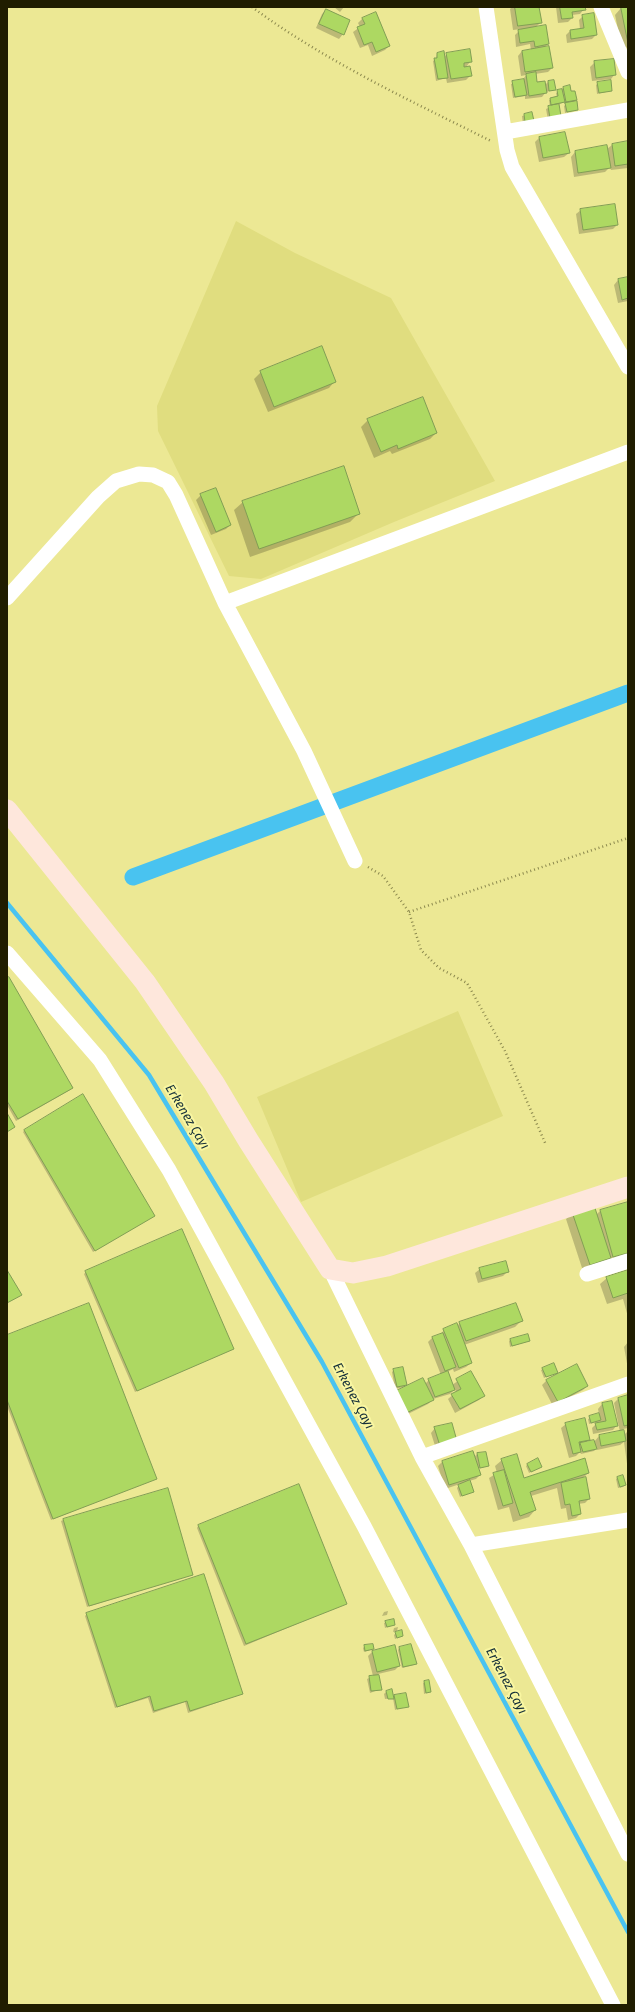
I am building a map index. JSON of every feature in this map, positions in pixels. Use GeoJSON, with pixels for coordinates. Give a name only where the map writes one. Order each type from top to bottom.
{"type":"FeatureCollection","features":[{"type":"Feature","properties":{"kind":"street"},"geometry":{"type":"LineString","coordinates":[[486,7],[507,150],[512,167],[628,367]]}},
{"type":"Feature","properties":{"kind":"street"},"geometry":{"type":"LineString","coordinates":[[601,7],[628,72]]}},
{"type":"Feature","properties":{"kind":"street"},"geometry":{"type":"LineString","coordinates":[[505,132],[628,110]]}},
{"type":"Feature","properties":{"kind":"street"},"geometry":{"type":"LineString","coordinates":[[225,603],[628,452]]}},
{"type":"Feature","properties":{"kind":"street"},"geometry":{"type":"LineString","coordinates":[[7,598],[98,496],[116,481],[139,474],[153,475],[168,482],[176,495],[225,603],[320,784],[354,861]]}},
{"type":"Feature","properties":{"kind":"street"},"geometry":{"type":"LineString","coordinates":[[7,810],[150,988],[214,1083],[248,1140],[330,1269],[422,1457],[471,1545],[628,1854]]}},
{"type":"Feature","properties":{"kind":"street"},"geometry":{"type":"LineString","coordinates":[[7,953],[100,1060],[169,1170],[364,1526],[613,2005]]}},
{"type":"Feature","properties":{"kind":"street"},"geometry":{"type":"LineString","coordinates":[[330,1269],[353,1273],[387,1266],[628,1187]]}},
{"type":"Feature","properties":{"kind":"street"},"geometry":{"type":"LineString","coordinates":[[587,1274],[628,1261]]}},
{"type":"Feature","properties":{"kind":"street"},"geometry":{"type":"LineString","coordinates":[[422,1457],[628,1384]]}},
{"type":"Feature","properties":{"kind":"street"},"geometry":{"type":"LineString","coordinates":[[471,1545],[628,1520]]}},
{"type":"Feature","properties":{"kind":"path"},"geometry":{"type":"LineString","coordinates":[[252,7],[285,31],[390,91],[507,150]]}},
{"type":"Feature","properties":{"kind":"path"},"geometry":{"type":"LineString","coordinates":[[408,912],[628,838]]}},
{"type":"Feature","properties":{"kind":"path"},"geometry":{"type":"LineString","coordinates":[[354,861],[364,864],[383,876],[408,912],[421,950],[439,968],[467,983],[505,1050],[546,1146]]}},
{"type":"Feature","properties":{"kind":"shaded area"},"geometry":{"type":"Polygon","coordinates":[[[236,221],[295,253],[391,298],[495,481],[261,579],[229,576],[158,431],[157,406],[236,221]]]}},
{"type":"Feature","properties":{"kind":"shaded area"},"geometry":{"type":"Polygon","coordinates":[[[458,1011],[503,1116],[301,1202],[257,1097],[458,1011]]]}},
{"type":"Feature","properties":{"kind":"building"},"geometry":{"type":"Polygon","coordinates":[[[515,7],[539,7],[542,23],[518,26],[515,7]]]}},
{"type":"Feature","properties":{"kind":"building"},"geometry":{"type":"Polygon","coordinates":[[[560,7],[585,7],[586,10],[572,12],[573,18],[562,19],[560,7]]]}},
{"type":"Feature","properties":{"kind":"building"},"geometry":{"type":"Polygon","coordinates":[[[621,7],[628,7],[628,43],[621,7]]]}},
{"type":"Feature","properties":{"kind":"building"},"geometry":{"type":"Polygon","coordinates":[[[326,9],[350,20],[344,35],[319,24],[326,9]]]}},
{"type":"Feature","properties":{"kind":"building"},"geometry":{"type":"Polygon","coordinates":[[[376,12],[390,46],[376,52],[372,42],[364,45],[357,27],[365,24],[362,18],[376,12]]]}},
{"type":"Feature","properties":{"kind":"building"},"geometry":{"type":"Polygon","coordinates":[[[594,13],[597,35],[571,39],[570,30],[584,28],[582,15],[594,13]]]}},
{"type":"Feature","properties":{"kind":"building"},"geometry":{"type":"Polygon","coordinates":[[[546,25],[549,44],[535,47],[534,41],[520,43],[518,30],[546,25]]]}},
{"type":"Feature","properties":{"kind":"building"},"geometry":{"type":"Polygon","coordinates":[[[549,46],[553,68],[525,72],[522,51],[549,46]]]}},
{"type":"Feature","properties":{"kind":"building"},"geometry":{"type":"Polygon","coordinates":[[[470,49],[472,62],[464,63],[464,67],[470,66],[472,76],[451,79],[446,53],[470,49]]]}},
{"type":"Feature","properties":{"kind":"building"},"geometry":{"type":"Polygon","coordinates":[[[444,51],[448,78],[438,79],[434,58],[437,58],[437,53],[444,51]]]}},
{"type":"Feature","properties":{"kind":"building"},"geometry":{"type":"Polygon","coordinates":[[[614,59],[616,75],[596,78],[594,61],[614,59]]]}},
{"type":"Feature","properties":{"kind":"building"},"geometry":{"type":"Polygon","coordinates":[[[536,72],[537,82],[545,81],[547,93],[529,96],[526,74],[536,72]]]}},
{"type":"Feature","properties":{"kind":"building"},"geometry":{"type":"Polygon","coordinates":[[[524,79],[527,95],[515,97],[512,81],[524,79]]]}},
{"type":"Feature","properties":{"kind":"building"},"geometry":{"type":"Polygon","coordinates":[[[554,80],[556,90],[549,91],[548,81],[554,80]]]}},
{"type":"Feature","properties":{"kind":"building"},"geometry":{"type":"Polygon","coordinates":[[[611,80],[612,91],[599,93],[597,82],[611,80]]]}},
{"type":"Feature","properties":{"kind":"building"},"geometry":{"type":"Polygon","coordinates":[[[570,85],[571,91],[575,91],[577,100],[566,102],[563,87],[570,85]]]}},
{"type":"Feature","properties":{"kind":"building"},"geometry":{"type":"Polygon","coordinates":[[[562,89],[565,102],[551,105],[550,98],[558,96],[557,90],[562,89]]]}},
{"type":"Feature","properties":{"kind":"building"},"geometry":{"type":"Polygon","coordinates":[[[577,101],[578,110],[567,112],[565,103],[577,101]]]}},
{"type":"Feature","properties":{"kind":"building"},"geometry":{"type":"Polygon","coordinates":[[[559,104],[561,116],[550,118],[548,106],[559,104]]]}},
{"type":"Feature","properties":{"kind":"building"},"geometry":{"type":"Polygon","coordinates":[[[532,112],[534,121],[525,122],[524,114],[532,112]]]}},
{"type":"Feature","properties":{"kind":"building"},"geometry":{"type":"Polygon","coordinates":[[[565,132],[570,153],[543,158],[539,137],[565,132]]]}},
{"type":"Feature","properties":{"kind":"building"},"geometry":{"type":"Polygon","coordinates":[[[628,141],[628,164],[615,166],[612,144],[628,141]]]}},
{"type":"Feature","properties":{"kind":"building"},"geometry":{"type":"Polygon","coordinates":[[[607,145],[611,168],[578,173],[575,151],[607,145]]]}},
{"type":"Feature","properties":{"kind":"building"},"geometry":{"type":"Polygon","coordinates":[[[615,204],[618,225],[583,230],[580,209],[615,204]]]}},
{"type":"Feature","properties":{"kind":"building"},"geometry":{"type":"Polygon","coordinates":[[[628,277],[628,298],[622,300],[618,279],[628,277]]]}},
{"type":"Feature","properties":{"kind":"building"},"geometry":{"type":"Polygon","coordinates":[[[322,346],[336,382],[274,407],[260,371],[322,346]]]}},
{"type":"Feature","properties":{"kind":"building"},"geometry":{"type":"Polygon","coordinates":[[[423,397],[437,433],[398,449],[397,445],[381,452],[367,419],[423,397]]]}},
{"type":"Feature","properties":{"kind":"building"},"geometry":{"type":"Polygon","coordinates":[[[344,466],[360,514],[259,549],[242,501],[344,466]]]}},
{"type":"Feature","properties":{"kind":"building"},"geometry":{"type":"Polygon","coordinates":[[[216,488],[231,525],[216,532],[200,494],[216,488]]]}},
{"type":"Feature","properties":{"kind":"building"},"geometry":{"type":"Polygon","coordinates":[[[9,977],[73,1088],[18,1119],[7,1101],[7,978],[9,977]]]}},
{"type":"Feature","properties":{"kind":"building"},"geometry":{"type":"Polygon","coordinates":[[[83,1094],[155,1216],[95,1251],[24,1130],[83,1094]]]}},
{"type":"Feature","properties":{"kind":"building"},"geometry":{"type":"Polygon","coordinates":[[[7,1113],[15,1127],[7,1132],[7,1113]]]}},
{"type":"Feature","properties":{"kind":"building"},"geometry":{"type":"Polygon","coordinates":[[[628,1202],[628,1253],[613,1257],[600,1210],[628,1202]]]}},
{"type":"Feature","properties":{"kind":"building"},"geometry":{"type":"Polygon","coordinates":[[[594,1205],[611,1258],[590,1265],[572,1212],[594,1205]]]}},
{"type":"Feature","properties":{"kind":"building"},"geometry":{"type":"Polygon","coordinates":[[[182,1229],[234,1349],[137,1391],[85,1271],[182,1229]]]}},
{"type":"Feature","properties":{"kind":"building"},"geometry":{"type":"Polygon","coordinates":[[[506,1261],[509,1272],[482,1279],[479,1268],[506,1261]]]}},
{"type":"Feature","properties":{"kind":"building"},"geometry":{"type":"Polygon","coordinates":[[[7,1270],[22,1295],[7,1303],[7,1270]]]}},
{"type":"Feature","properties":{"kind":"building"},"geometry":{"type":"Polygon","coordinates":[[[628,1270],[628,1293],[613,1298],[606,1277],[628,1270]]]}},
{"type":"Feature","properties":{"kind":"building"},"geometry":{"type":"Polygon","coordinates":[[[89,1303],[157,1479],[53,1519],[7,1400],[7,1335],[89,1303]]]}},
{"type":"Feature","properties":{"kind":"building"},"geometry":{"type":"Polygon","coordinates":[[[516,1303],[523,1321],[466,1341],[459,1322],[516,1303]]]}},
{"type":"Feature","properties":{"kind":"building"},"geometry":{"type":"Polygon","coordinates":[[[457,1323],[472,1363],[459,1368],[443,1329],[457,1323]]]}},
{"type":"Feature","properties":{"kind":"building"},"geometry":{"type":"Polygon","coordinates":[[[443,1333],[456,1367],[445,1371],[432,1337],[443,1333]]]}},
{"type":"Feature","properties":{"kind":"building"},"geometry":{"type":"Polygon","coordinates":[[[528,1334],[530,1341],[512,1346],[510,1339],[528,1334]]]}},
{"type":"Feature","properties":{"kind":"building"},"geometry":{"type":"Polygon","coordinates":[[[554,1363],[558,1373],[546,1377],[542,1368],[554,1363]]]}},
{"type":"Feature","properties":{"kind":"building"},"geometry":{"type":"Polygon","coordinates":[[[577,1364],[588,1386],[558,1402],[546,1380],[577,1364]]]}},
{"type":"Feature","properties":{"kind":"building"},"geometry":{"type":"Polygon","coordinates":[[[403,1367],[407,1385],[397,1387],[393,1369],[403,1367]]]}},
{"type":"Feature","properties":{"kind":"building"},"geometry":{"type":"Polygon","coordinates":[[[448,1371],[455,1390],[435,1397],[428,1379],[448,1371]]]}},
{"type":"Feature","properties":{"kind":"building"},"geometry":{"type":"Polygon","coordinates":[[[471,1371],[485,1396],[460,1409],[451,1394],[461,1389],[456,1379],[471,1371]]]}},
{"type":"Feature","properties":{"kind":"building"},"geometry":{"type":"Polygon","coordinates":[[[423,1378],[434,1400],[404,1414],[394,1392],[423,1378]]]}},
{"type":"Feature","properties":{"kind":"building"},"geometry":{"type":"Polygon","coordinates":[[[628,1395],[628,1425],[624,1426],[618,1398],[628,1395]]]}},
{"type":"Feature","properties":{"kind":"building"},"geometry":{"type":"Polygon","coordinates":[[[612,1401],[618,1426],[597,1430],[595,1423],[606,1421],[602,1403],[612,1401]]]}},
{"type":"Feature","properties":{"kind":"building"},"geometry":{"type":"Polygon","coordinates":[[[599,1413],[601,1420],[591,1423],[589,1416],[599,1413]]]}},
{"type":"Feature","properties":{"kind":"building"},"geometry":{"type":"Polygon","coordinates":[[[585,1418],[590,1440],[579,1442],[581,1452],[573,1454],[565,1423],[585,1418]]]}},
{"type":"Feature","properties":{"kind":"building"},"geometry":{"type":"Polygon","coordinates":[[[452,1423],[457,1441],[440,1446],[434,1427],[452,1423]]]}},
{"type":"Feature","properties":{"kind":"building"},"geometry":{"type":"Polygon","coordinates":[[[624,1430],[626,1441],[601,1446],[599,1435],[624,1430]]]}},
{"type":"Feature","properties":{"kind":"building"},"geometry":{"type":"Polygon","coordinates":[[[594,1440],[597,1449],[583,1452],[580,1443],[594,1440]]]}},
{"type":"Feature","properties":{"kind":"building"},"geometry":{"type":"Polygon","coordinates":[[[473,1451],[481,1475],[449,1485],[442,1461],[473,1451]]]}},
{"type":"Feature","properties":{"kind":"building"},"geometry":{"type":"Polygon","coordinates":[[[486,1452],[489,1466],[480,1468],[477,1453],[486,1452]]]}},
{"type":"Feature","properties":{"kind":"building"},"geometry":{"type":"Polygon","coordinates":[[[517,1454],[524,1478],[585,1458],[589,1473],[530,1492],[536,1510],[520,1516],[501,1459],[517,1454]]]}},
{"type":"Feature","properties":{"kind":"building"},"geometry":{"type":"Polygon","coordinates":[[[538,1458],[542,1467],[531,1472],[527,1464],[538,1458]]]}},
{"type":"Feature","properties":{"kind":"building"},"geometry":{"type":"Polygon","coordinates":[[[504,1470],[513,1503],[503,1506],[493,1473],[504,1470]]]}},
{"type":"Feature","properties":{"kind":"building"},"geometry":{"type":"Polygon","coordinates":[[[623,1475],[626,1485],[620,1487],[617,1477],[623,1475]]]}},
{"type":"Feature","properties":{"kind":"building"},"geometry":{"type":"Polygon","coordinates":[[[586,1477],[590,1499],[579,1501],[581,1514],[572,1516],[570,1504],[565,1505],[561,1483],[586,1477]]]}},
{"type":"Feature","properties":{"kind":"building"},"geometry":{"type":"Polygon","coordinates":[[[470,1480],[474,1492],[462,1496],[458,1485],[470,1480]]]}},
{"type":"Feature","properties":{"kind":"building"},"geometry":{"type":"Polygon","coordinates":[[[299,1484],[347,1604],[246,1644],[198,1525],[299,1484]]]}},
{"type":"Feature","properties":{"kind":"building"},"geometry":{"type":"Polygon","coordinates":[[[168,1488],[193,1575],[89,1606],[63,1519],[168,1488]]]}},
{"type":"Feature","properties":{"kind":"building"},"geometry":{"type":"Polygon","coordinates":[[[204,1574],[243,1694],[190,1711],[187,1701],[154,1711],[150,1696],[117,1707],[86,1613],[204,1574]]]}},
{"type":"Feature","properties":{"kind":"building"},"geometry":{"type":"Polygon","coordinates":[[[394,1619],[395,1625],[387,1627],[385,1621],[394,1619]]]}},
{"type":"Feature","properties":{"kind":"building"},"geometry":{"type":"Polygon","coordinates":[[[402,1630],[403,1636],[397,1638],[395,1632],[402,1630]]]}},
{"type":"Feature","properties":{"kind":"building"},"geometry":{"type":"Polygon","coordinates":[[[373,1644],[374,1649],[365,1651],[364,1645],[373,1644]]]}},
{"type":"Feature","properties":{"kind":"building"},"geometry":{"type":"Polygon","coordinates":[[[411,1644],[417,1664],[403,1667],[399,1647],[411,1644]]]}},
{"type":"Feature","properties":{"kind":"building"},"geometry":{"type":"Polygon","coordinates":[[[395,1645],[400,1666],[377,1672],[372,1651],[395,1645]]]}},
{"type":"Feature","properties":{"kind":"building"},"geometry":{"type":"Polygon","coordinates":[[[379,1675],[382,1690],[371,1691],[369,1676],[379,1675]]]}},
{"type":"Feature","properties":{"kind":"building"},"geometry":{"type":"Polygon","coordinates":[[[429,1680],[431,1692],[426,1693],[424,1681],[429,1680]]]}},
{"type":"Feature","properties":{"kind":"building"},"geometry":{"type":"Polygon","coordinates":[[[392,1689],[394,1699],[388,1699],[386,1691],[392,1689]]]}},
{"type":"Feature","properties":{"kind":"building"},"geometry":{"type":"Polygon","coordinates":[[[406,1693],[409,1707],[397,1709],[394,1695],[406,1693]]]}},
{"type":"Feature","properties":{"kind":"waterway"},"geometry":{"type":"LineString","coordinates":[[133,877],[628,693]]}},
{"type":"Feature","properties":{"kind":"waterway","name":"Erkenez Çayı"},"geometry":{"type":"LineString","coordinates":[[7,903],[149,1075],[322,1362],[628,1932]]}}]}
